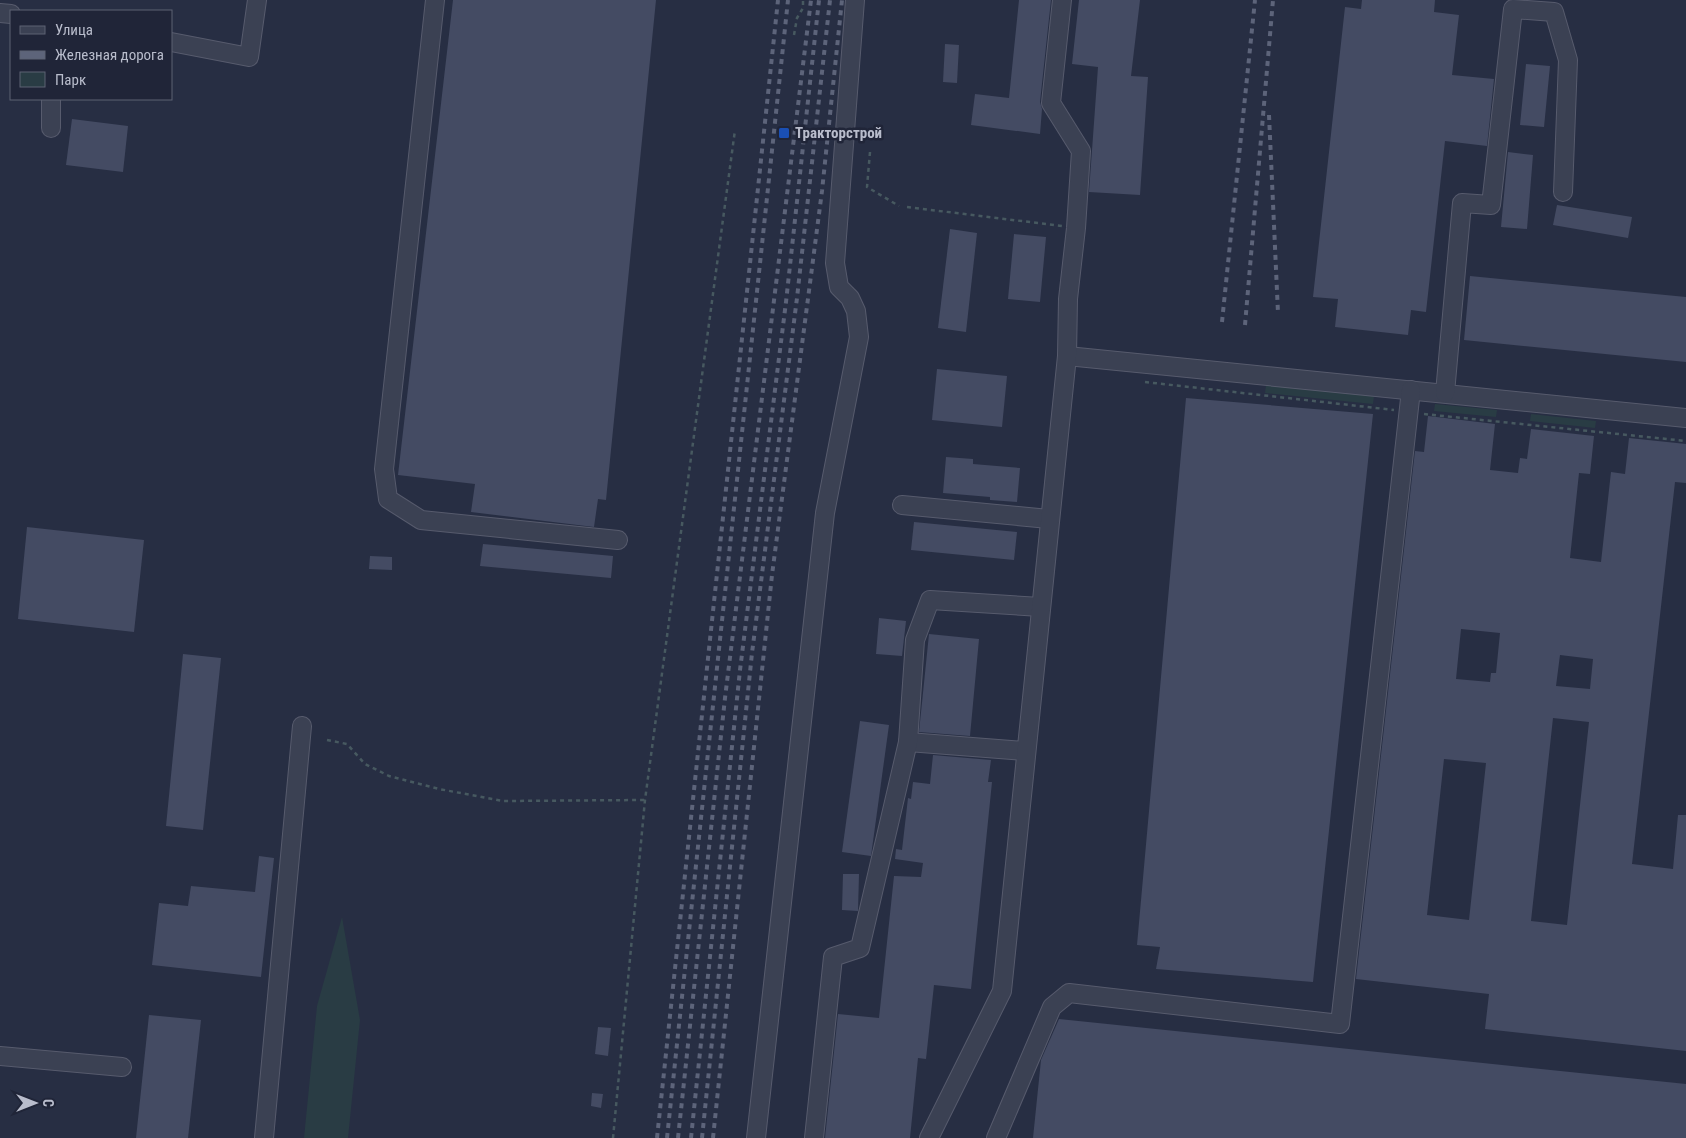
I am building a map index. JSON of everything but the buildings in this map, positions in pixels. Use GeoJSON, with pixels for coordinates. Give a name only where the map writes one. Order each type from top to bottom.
{"type":"FeatureCollection","features":[{"type":"Feature","properties":{"kind":"lane"},"geometry":{"type":"LineString","coordinates":[[172,42],[249,57],[257,0]]}},
{"type":"Feature","properties":{"kind":"lane"},"geometry":{"type":"LineString","coordinates":[[435,0],[384,469],[388,498],[421,520],[618,540]]}},
{"type":"Feature","properties":{"kind":"lane"},"geometry":{"type":"LineString","coordinates":[[756,1138],[825,513],[859,337],[856,311],[850,298],[839,287],[835,263],[855,0]]}},
{"type":"Feature","properties":{"kind":"lane"},"geometry":{"type":"LineString","coordinates":[[929,1138],[1002,991],[1025,751],[1067,356],[1068,299],[1076,228],[1081,151],[1051,103],[1062,0]]}},
{"type":"Feature","properties":{"kind":"lane"},"geometry":{"type":"LineString","coordinates":[[1445,393],[1462,203],[1491,205],[1513,9],[1554,12],[1568,60],[1563,192]]}},
{"type":"Feature","properties":{"kind":"lane"},"geometry":{"type":"LineString","coordinates":[[51,100],[51,128]]}},
{"type":"Feature","properties":{"kind":"lane"},"geometry":{"type":"LineString","coordinates":[[1067,356],[1686,418]]}},
{"type":"Feature","properties":{"kind":"lane"},"geometry":{"type":"LineString","coordinates":[[996,1138],[1052,1007],[1069,993],[1340,1024],[1411,390]]}},
{"type":"Feature","properties":{"kind":"lane"},"geometry":{"type":"LineString","coordinates":[[902,505],[1049,519]]}},
{"type":"Feature","properties":{"kind":"lane"},"geometry":{"type":"LineString","coordinates":[[814,1138],[833,957],[860,948],[908,742],[915,640],[930,600],[1041,607]]}},
{"type":"Feature","properties":{"kind":"lane"},"geometry":{"type":"LineString","coordinates":[[264,1138],[302,726]]}},
{"type":"Feature","properties":{"kind":"lane"},"geometry":{"type":"LineString","coordinates":[[908,742],[1025,751]]}},
{"type":"Feature","properties":{"kind":"lane"},"geometry":{"type":"LineString","coordinates":[[0,1056],[122,1068]]}},
{"type":"Feature","properties":{"kind":"path"},"geometry":{"type":"LineString","coordinates":[[794,35],[797,18],[803,8],[804,0]]}},
{"type":"Feature","properties":{"kind":"path"},"geometry":{"type":"LineString","coordinates":[[613,1138],[646,800],[735,130]]}},
{"type":"Feature","properties":{"kind":"path"},"geometry":{"type":"LineString","coordinates":[[870,152],[867,187],[900,206]]}},
{"type":"Feature","properties":{"kind":"path"},"geometry":{"type":"LineString","coordinates":[[907,207],[1076,228]]}},
{"type":"Feature","properties":{"kind":"path"},"geometry":{"type":"LineString","coordinates":[[327,740],[347,744],[365,764],[389,776],[439,789],[503,801],[646,800]]}},
{"type":"Feature","properties":{"kind":"green space"},"geometry":{"type":"Polygon","coordinates":[[[1266,385],[1374,396],[1373,404],[1265,393],[1266,385]]]}},
{"type":"Feature","properties":{"kind":"green space"},"geometry":{"type":"Polygon","coordinates":[[[1435,404],[1497,410],[1496,417],[1434,411],[1435,404]]]}},
{"type":"Feature","properties":{"kind":"green space"},"geometry":{"type":"Polygon","coordinates":[[[1531,414],[1596,421],[1595,428],[1530,421],[1531,414]]]}},
{"type":"Feature","properties":{"kind":"green space"},"geometry":{"type":"Polygon","coordinates":[[[342,917],[360,1020],[348,1138],[304,1138],[317,1006],[342,917]]]}},
{"type":"Feature","properties":{"kind":"railway"},"geometry":{"type":"LineString","coordinates":[[657,1138],[778,0]]}},
{"type":"Feature","properties":{"kind":"railway"},"geometry":{"type":"LineString","coordinates":[[667,1138],[788,0]]}},
{"type":"Feature","properties":{"kind":"railway"},"geometry":{"type":"LineString","coordinates":[[678,1138],[725,698],[811,0]]}},
{"type":"Feature","properties":{"kind":"railway"},"geometry":{"type":"LineString","coordinates":[[691,1138],[740,670],[786,302],[819,0]]}},
{"type":"Feature","properties":{"kind":"railway"},"geometry":{"type":"LineString","coordinates":[[702,1138],[752,653],[797,298],[830,0]]}},
{"type":"Feature","properties":{"kind":"railway"},"geometry":{"type":"LineString","coordinates":[[713,1138],[772,575],[822,191],[842,0]]}},
{"type":"Feature","properties":{"kind":"railway"},"geometry":{"type":"LineString","coordinates":[[1222,322],[1255,0]]}},
{"type":"Feature","properties":{"kind":"railway"},"geometry":{"type":"LineString","coordinates":[[1245,325],[1273,0]]}},
{"type":"Feature","properties":{"kind":"railway"},"geometry":{"type":"LineString","coordinates":[[1269,115],[1278,313]]}},
{"type":"Feature","properties":{"kind":"place","name":"Тракторстрой"},"geometry":{"type":"Point","coordinates":[784,133]}}]}
